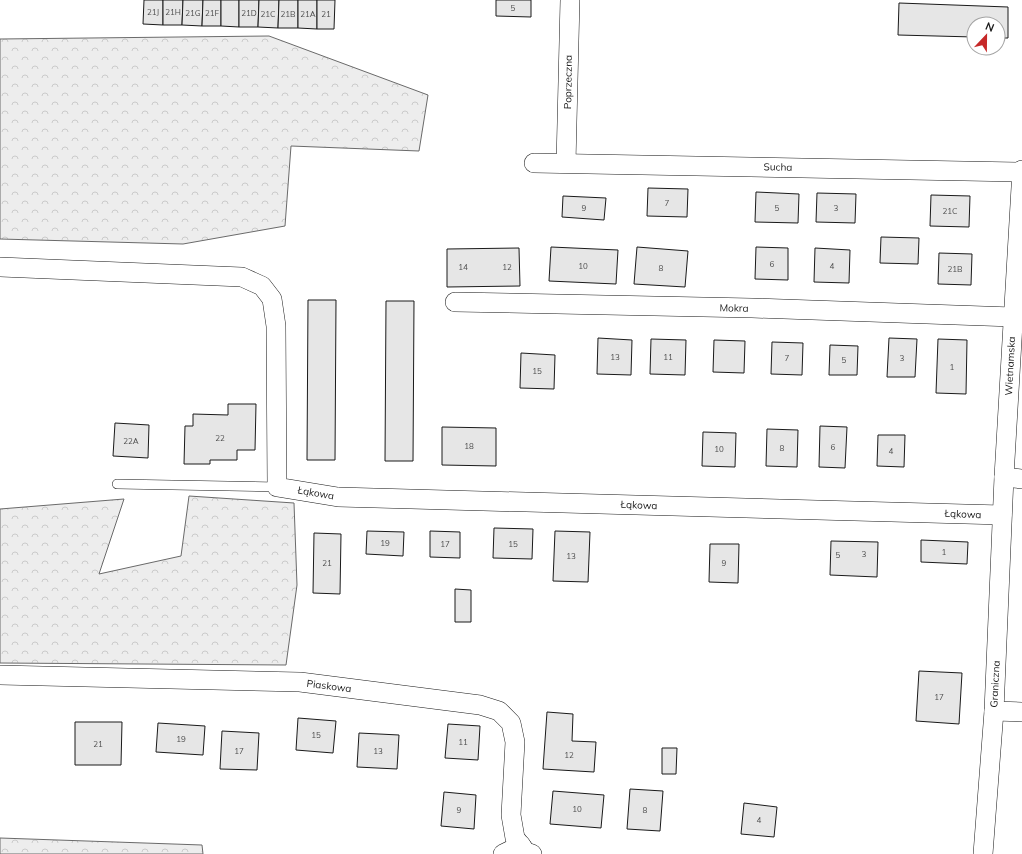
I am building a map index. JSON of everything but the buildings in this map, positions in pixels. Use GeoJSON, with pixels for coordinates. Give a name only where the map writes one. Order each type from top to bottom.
{"type":"FeatureCollection","features":[{"type":"Feature","properties":{"kind":"street","name":"Poprzeczna"},"geometry":{"type":"LineString","coordinates":[[566,163],[570,0]]}},
{"type":"Feature","properties":{"kind":"street","name":"Sucha"},"geometry":{"type":"LineString","coordinates":[[534,163],[1022,171]]}},
{"type":"Feature","properties":{"kind":"street","name":"Wietnamska"},"geometry":{"type":"LineString","coordinates":[[1002,515],[1013,478],[1013,317],[1022,171]]}},
{"type":"Feature","properties":{"kind":"street"},"geometry":{"type":"LineString","coordinates":[[0,267],[242,277],[262,286],[272,299],[276,326],[277,486]]}},
{"type":"Feature","properties":{"kind":"street","name":"Mokra"},"geometry":{"type":"LineString","coordinates":[[455,302],[752,308],[1013,317]]}},
{"type":"Feature","properties":{"kind":"street","name":"Łąkowa"},"geometry":{"type":"LineString","coordinates":[[277,486],[338,497],[1002,515]]}},
{"type":"Feature","properties":{"kind":"street","name":"Graniczna"},"geometry":{"type":"LineString","coordinates":[[984,854],[994,711],[1002,515]]}},
{"type":"Feature","properties":{"kind":"street","name":"Piaskowa"},"geometry":{"type":"LineString","coordinates":[[0,675],[300,682],[480,705],[499,711],[511,723],[515,742],[511,815],[515,838],[526,849]]}},
{"type":"Feature","properties":{"kind":"street"},"geometry":{"type":"LineString","coordinates":[[994,711],[1022,712]]}},
{"type":"Feature","properties":{"kind":"street"},"geometry":{"type":"LineString","coordinates":[[503,854],[526,849]]}},
{"type":"Feature","properties":{"kind":"lane"},"geometry":{"type":"LineString","coordinates":[[117,484],[277,486]]}},
{"type":"Feature","properties":{"kind":"green space"},"geometry":{"type":"Polygon","coordinates":[[[269,36],[428,95],[419,151],[291,146],[285,226],[183,244],[0,239],[0,39],[269,36]]]}},
{"type":"Feature","properties":{"kind":"green space"},"geometry":{"type":"Polygon","coordinates":[[[189,496],[294,503],[297,585],[286,665],[0,663],[0,509],[124,499],[99,574],[181,556],[189,496]]]}},
{"type":"Feature","properties":{"kind":"green space"},"geometry":{"type":"Polygon","coordinates":[[[0,838],[202,845],[203,854],[0,854],[0,838]]]}}]}
